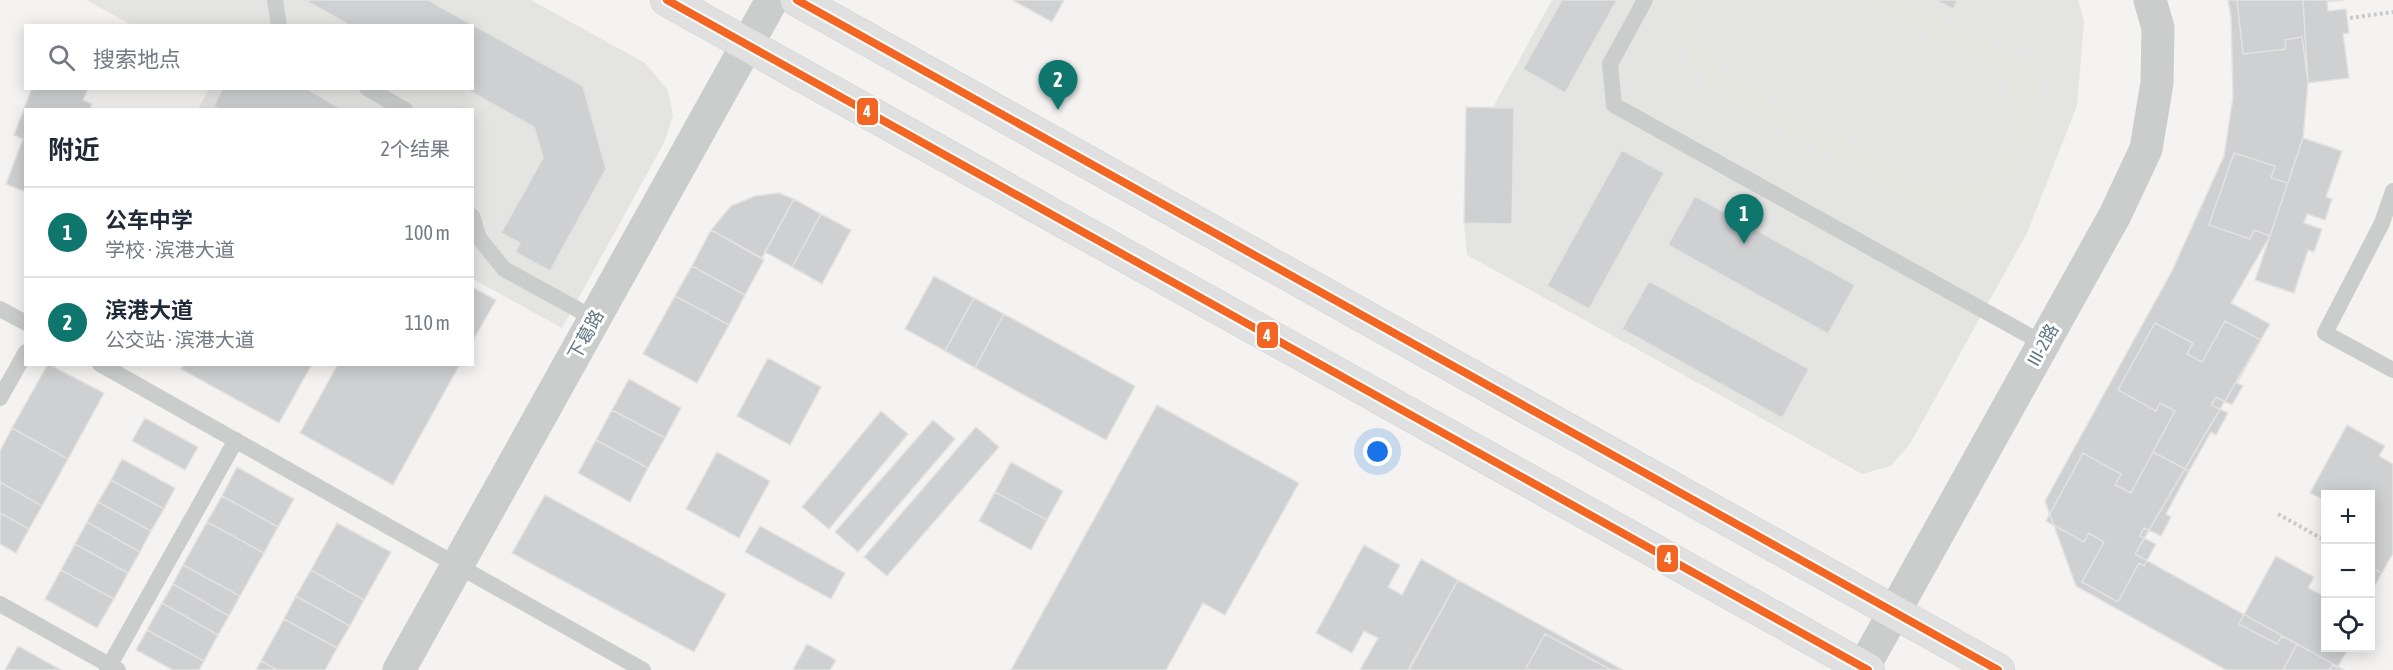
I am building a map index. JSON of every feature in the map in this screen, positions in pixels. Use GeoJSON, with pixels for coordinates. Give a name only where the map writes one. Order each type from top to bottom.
{"type":"FeatureCollection","features":[{"type":"Feature","properties":{"kind":"main road"},"geometry":{"type":"LineString","coordinates":[[667,0],[1865,669]]}},
{"type":"Feature","properties":{"kind":"main road"},"geometry":{"type":"LineString","coordinates":[[797,0],[1998,670]]}},
{"type":"Feature","properties":{"kind":"street","name":"下葛路"},"geometry":{"type":"LineString","coordinates":[[399,670],[772,0]]}},
{"type":"Feature","properties":{"kind":"street","name":"III-2路"},"geometry":{"type":"LineString","coordinates":[[1865,669],[2115,215],[2146,149],[2157,83],[2158,28],[2150,0]]}},
{"type":"Feature","properties":{"kind":"lane"},"geometry":{"type":"LineString","coordinates":[[275,0],[279,24]]}},
{"type":"Feature","properties":{"kind":"lane"},"geometry":{"type":"LineString","coordinates":[[1645,0],[1610,63],[1614,105],[2044,344]]}},
{"type":"Feature","properties":{"kind":"lane"},"geometry":{"type":"LineString","coordinates":[[370,90],[402,108]]}},
{"type":"Feature","properties":{"kind":"lane"},"geometry":{"type":"LineString","coordinates":[[2393,191],[2382,223],[2325,333],[2393,370]]}},
{"type":"Feature","properties":{"kind":"lane"},"geometry":{"type":"LineString","coordinates":[[474,222],[479,238],[504,269],[595,319]]}},
{"type":"Feature","properties":{"kind":"lane"},"geometry":{"type":"LineString","coordinates":[[0,309],[24,322]]}},
{"type":"Feature","properties":{"kind":"lane"},"geometry":{"type":"LineString","coordinates":[[0,398],[24,356]]}},
{"type":"Feature","properties":{"kind":"lane"},"geometry":{"type":"LineString","coordinates":[[104,366],[643,670]]}},
{"type":"Feature","properties":{"kind":"lane"},"geometry":{"type":"LineString","coordinates":[[0,604],[112,668],[236,440]]}},
{"type":"Feature","properties":{"kind":"path"},"geometry":{"type":"LineString","coordinates":[[2350,18],[2393,12]]}},
{"type":"Feature","properties":{"kind":"path"},"geometry":{"type":"LineString","coordinates":[[2278,514],[2321,539]]}},
{"type":"Feature","properties":{"kind":"shaded area"},"geometry":{"type":"Polygon","coordinates":[[[86,0],[531,0],[645,63],[668,90],[673,116],[664,143],[562,328],[474,280],[474,108],[199,108],[208,90],[474,90],[474,24],[130,24],[86,0]]]}},
{"type":"Feature","properties":{"kind":"shaded area"},"geometry":{"type":"Polygon","coordinates":[[[1552,0],[2078,0],[2084,22],[2077,106],[2027,233],[1910,444],[1891,466],[1862,474],[1467,255],[1464,223],[1466,107],[1493,107],[1552,0]]]}},
{"type":"Feature","properties":{"kind":"shaded area"},"geometry":{"type":"Polygon","coordinates":[[[1681,0],[1703,0],[1699,21],[1701,31],[1708,50],[1726,75],[1930,187],[1954,186],[1975,179],[1993,168],[2006,152],[2013,133],[2014,113],[2008,92],[1995,71],[1866,0],[1910,0],[2047,75],[2034,99],[2033,139],[2025,162],[2004,188],[1990,197],[1958,207],[1924,208],[1713,91],[1684,50],[1679,28],[1681,0]]]}},
{"type":"Feature","properties":{"kind":"building"},"geometry":{"type":"Polygon","coordinates":[[[305,0],[428,0],[471,24],[347,24],[305,0]]]}},
{"type":"Feature","properties":{"kind":"building"},"geometry":{"type":"Polygon","coordinates":[[[1012,0],[1064,0],[1052,22],[1012,0]]]}},
{"type":"Feature","properties":{"kind":"building"},"geometry":{"type":"Polygon","coordinates":[[[1562,0],[1617,0],[1565,93],[1523,69],[1562,0]]]}},
{"type":"Feature","properties":{"kind":"building"},"geometry":{"type":"Polygon","coordinates":[[[1936,0],[1958,0],[1953,9],[1936,0]]]}},
{"type":"Feature","properties":{"kind":"building"},"geometry":{"type":"Polygon","coordinates":[[[2228,0],[2303,0],[2308,83],[2303,138],[2270,236],[2231,303],[2270,324],[2135,554],[2344,670],[2226,670],[2076,586],[2045,501],[2172,271],[2224,156],[2233,97],[2231,17],[2228,0]]]}},
{"type":"Feature","properties":{"kind":"building"},"geometry":{"type":"Polygon","coordinates":[[[2237,0],[2345,0],[2327,2],[2328,11],[2346,9],[2349,33],[2343,34],[2349,78],[2308,83],[2302,37],[2285,40],[2286,49],[2243,54],[2237,0]]]}},
{"type":"Feature","properties":{"kind":"building"},"geometry":{"type":"Polygon","coordinates":[[[474,26],[583,86],[606,169],[550,271],[515,252],[520,243],[501,233],[543,158],[534,127],[468,90],[474,90],[474,26]]]}},
{"type":"Feature","properties":{"kind":"building"},"geometry":{"type":"Polygon","coordinates":[[[31,90],[87,90],[83,100],[92,104],[91,108],[24,108],[31,90]]]}},
{"type":"Feature","properties":{"kind":"building"},"geometry":{"type":"Polygon","coordinates":[[[222,90],[309,90],[340,108],[218,108],[214,106],[222,90]]]}},
{"type":"Feature","properties":{"kind":"building"},"geometry":{"type":"Polygon","coordinates":[[[1466,107],[1514,108],[1512,224],[1464,223],[1466,107]]]}},
{"type":"Feature","properties":{"kind":"building"},"geometry":{"type":"Polygon","coordinates":[[[24,109],[24,191],[6,184],[23,139],[14,135],[24,109]]]}},
{"type":"Feature","properties":{"kind":"building"},"geometry":{"type":"Polygon","coordinates":[[[2303,138],[2342,151],[2326,197],[2332,199],[2325,220],[2307,214],[2304,223],[2322,229],[2314,252],[2308,250],[2294,293],[2255,280],[2270,236],[2254,230],[2250,239],[2209,225],[2234,153],[2275,166],[2271,178],[2288,183],[2303,138]]]}},
{"type":"Feature","properties":{"kind":"building"},"geometry":{"type":"Polygon","coordinates":[[[1622,150],[1664,173],[1589,309],[1547,286],[1622,150]]]}},
{"type":"Feature","properties":{"kind":"building"},"geometry":{"type":"Polygon","coordinates":[[[779,193],[794,199],[762,258],[711,230],[731,206],[755,196],[779,193]]]}},
{"type":"Feature","properties":{"kind":"building"},"geometry":{"type":"Polygon","coordinates":[[[1695,196],[1855,285],[1828,334],[1668,245],[1695,196]]]}},
{"type":"Feature","properties":{"kind":"building"},"geometry":{"type":"Polygon","coordinates":[[[794,199],[821,214],[792,267],[765,252],[794,199]]]}},
{"type":"Feature","properties":{"kind":"building"},"geometry":{"type":"Polygon","coordinates":[[[821,214],[851,230],[822,284],[792,267],[821,214]]]}},
{"type":"Feature","properties":{"kind":"building"},"geometry":{"type":"Polygon","coordinates":[[[711,230],[764,260],[745,295],[692,266],[711,230]]]}},
{"type":"Feature","properties":{"kind":"building"},"geometry":{"type":"Polygon","coordinates":[[[692,266],[745,295],[729,325],[675,296],[692,266]]]}},
{"type":"Feature","properties":{"kind":"building"},"geometry":{"type":"Polygon","coordinates":[[[934,276],[974,298],[945,351],[905,329],[934,276]]]}},
{"type":"Feature","properties":{"kind":"building"},"geometry":{"type":"Polygon","coordinates":[[[1649,281],[1809,369],[1782,418],[1622,329],[1649,281]]]}},
{"type":"Feature","properties":{"kind":"building"},"geometry":{"type":"Polygon","coordinates":[[[474,288],[496,300],[474,338],[474,288]]]}},
{"type":"Feature","properties":{"kind":"building"},"geometry":{"type":"Polygon","coordinates":[[[675,296],[729,325],[697,383],[643,354],[675,296]]]}},
{"type":"Feature","properties":{"kind":"building"},"geometry":{"type":"Polygon","coordinates":[[[974,298],[1004,314],[975,368],[945,351],[974,298]]]}},
{"type":"Feature","properties":{"kind":"building"},"geometry":{"type":"Polygon","coordinates":[[[1004,314],[1135,386],[1106,440],[975,368],[1004,314]]]}},
{"type":"Feature","properties":{"kind":"building"},"geometry":{"type":"Polygon","coordinates":[[[2225,321],[2261,340],[2237,383],[2243,386],[2232,405],[2216,397],[2211,405],[2228,413],[2216,435],[2211,432],[2189,471],[2153,452],[2175,411],[2160,403],[2156,411],[2118,390],[2155,323],[2193,343],[2187,354],[2202,362],[2225,321]]]}},
{"type":"Feature","properties":{"kind":"building"},"geometry":{"type":"Polygon","coordinates":[[[768,358],[821,387],[790,445],[737,416],[768,358]]]}},
{"type":"Feature","properties":{"kind":"building"},"geometry":{"type":"Polygon","coordinates":[[[47,366],[52,366],[104,393],[68,459],[12,428],[47,366]]]}},
{"type":"Feature","properties":{"kind":"building"},"geometry":{"type":"Polygon","coordinates":[[[183,366],[311,366],[279,423],[181,369],[183,366]]]}},
{"type":"Feature","properties":{"kind":"building"},"geometry":{"type":"Polygon","coordinates":[[[337,366],[459,366],[393,485],[300,433],[337,366]]]}},
{"type":"Feature","properties":{"kind":"building"},"geometry":{"type":"Polygon","coordinates":[[[629,379],[681,408],[665,438],[612,410],[629,379]]]}},
{"type":"Feature","properties":{"kind":"building"},"geometry":{"type":"Polygon","coordinates":[[[1157,405],[1299,483],[1225,615],[1203,603],[1166,670],[1011,670],[1157,405]]]}},
{"type":"Feature","properties":{"kind":"building"},"geometry":{"type":"Polygon","coordinates":[[[612,410],[665,438],[648,468],[596,440],[612,410]]]}},
{"type":"Feature","properties":{"kind":"building"},"geometry":{"type":"Polygon","coordinates":[[[881,411],[908,434],[829,529],[802,507],[881,411]]]}},
{"type":"Feature","properties":{"kind":"building"},"geometry":{"type":"Polygon","coordinates":[[[145,418],[198,447],[185,470],[132,441],[145,418]]]}},
{"type":"Feature","properties":{"kind":"building"},"geometry":{"type":"Polygon","coordinates":[[[933,420],[955,439],[858,552],[835,532],[933,420]]]}},
{"type":"Feature","properties":{"kind":"building"},"geometry":{"type":"Polygon","coordinates":[[[2347,425],[2385,446],[2379,456],[2393,464],[2393,553],[2382,573],[2375,570],[2375,490],[2321,490],[2321,498],[2310,493],[2347,425]]]}},
{"type":"Feature","properties":{"kind":"building"},"geometry":{"type":"Polygon","coordinates":[[[976,427],[999,447],[887,576],[864,557],[976,427]]]}},
{"type":"Feature","properties":{"kind":"building"},"geometry":{"type":"Polygon","coordinates":[[[12,428],[68,459],[42,506],[0,482],[0,451],[12,428]]]}},
{"type":"Feature","properties":{"kind":"building"},"geometry":{"type":"Polygon","coordinates":[[[596,440],[648,468],[630,502],[578,473],[596,440]]]}},
{"type":"Feature","properties":{"kind":"building"},"geometry":{"type":"Polygon","coordinates":[[[717,452],[770,481],[739,538],[686,509],[717,452]]]}},
{"type":"Feature","properties":{"kind":"building"},"geometry":{"type":"Polygon","coordinates":[[[2153,452],[2189,471],[2166,514],[2171,517],[2161,536],[2144,528],[2140,536],[2156,544],[2144,566],[2139,563],[2118,602],[2082,582],[2104,542],[2089,533],[2084,542],[2046,521],[2083,453],[2121,474],[2115,485],[2131,493],[2153,452]]]}},
{"type":"Feature","properties":{"kind":"building"},"geometry":{"type":"Polygon","coordinates":[[[122,459],[175,488],[164,509],[111,480],[122,459]]]}},
{"type":"Feature","properties":{"kind":"building"},"geometry":{"type":"Polygon","coordinates":[[[1011,462],[1063,491],[1047,520],[995,492],[1011,462]]]}},
{"type":"Feature","properties":{"kind":"building"},"geometry":{"type":"Polygon","coordinates":[[[237,467],[294,499],[278,527],[222,496],[237,467]]]}},
{"type":"Feature","properties":{"kind":"building"},"geometry":{"type":"Polygon","coordinates":[[[111,480],[164,509],[151,531],[98,502],[111,480]]]}},
{"type":"Feature","properties":{"kind":"building"},"geometry":{"type":"Polygon","coordinates":[[[0,482],[42,506],[29,529],[0,513],[0,482]]]}},
{"type":"Feature","properties":{"kind":"building"},"geometry":{"type":"Polygon","coordinates":[[[995,492],[1047,520],[1031,550],[979,521],[995,492]]]}},
{"type":"Feature","properties":{"kind":"building"},"geometry":{"type":"Polygon","coordinates":[[[545,495],[726,594],[694,652],[512,553],[545,495]]]}},
{"type":"Feature","properties":{"kind":"building"},"geometry":{"type":"Polygon","coordinates":[[[222,496],[278,527],[264,553],[207,522],[222,496]]]}},
{"type":"Feature","properties":{"kind":"building"},"geometry":{"type":"Polygon","coordinates":[[[98,502],[151,531],[140,552],[87,522],[98,502]]]}},
{"type":"Feature","properties":{"kind":"building"},"geometry":{"type":"Polygon","coordinates":[[[0,513],[29,529],[16,553],[0,544],[0,513]]]}},
{"type":"Feature","properties":{"kind":"building"},"geometry":{"type":"Polygon","coordinates":[[[87,522],[140,552],[128,573],[75,544],[87,522]]]}},
{"type":"Feature","properties":{"kind":"building"},"geometry":{"type":"Polygon","coordinates":[[[207,522],[264,553],[240,596],[183,565],[207,522]]]}},
{"type":"Feature","properties":{"kind":"building"},"geometry":{"type":"Polygon","coordinates":[[[337,523],[391,552],[364,600],[311,570],[337,523]]]}},
{"type":"Feature","properties":{"kind":"building"},"geometry":{"type":"Polygon","coordinates":[[[760,526],[845,573],[831,599],[745,552],[760,526]]]}},
{"type":"Feature","properties":{"kind":"building"},"geometry":{"type":"Polygon","coordinates":[[[75,544],[128,573],[114,599],[61,570],[75,544]]]}},
{"type":"Feature","properties":{"kind":"building"},"geometry":{"type":"Polygon","coordinates":[[[1364,545],[1400,565],[1388,587],[1402,595],[1421,559],[1458,580],[1409,670],[1360,670],[1378,638],[1364,631],[1352,653],[1316,633],[1364,545]]]}},
{"type":"Feature","properties":{"kind":"building"},"geometry":{"type":"Polygon","coordinates":[[[2276,556],[2314,577],[2308,588],[2321,594],[2321,652],[2347,652],[2337,668],[2332,665],[2329,670],[2283,670],[2297,644],[2282,636],[2277,644],[2239,624],[2276,556]]]}},
{"type":"Feature","properties":{"kind":"building"},"geometry":{"type":"Polygon","coordinates":[[[183,565],[240,596],[229,616],[173,584],[183,565]]]}},
{"type":"Feature","properties":{"kind":"building"},"geometry":{"type":"Polygon","coordinates":[[[61,570],[114,599],[97,628],[45,599],[61,570]]]}},
{"type":"Feature","properties":{"kind":"building"},"geometry":{"type":"Polygon","coordinates":[[[311,570],[364,600],[350,626],[296,596],[311,570]]]}},
{"type":"Feature","properties":{"kind":"building"},"geometry":{"type":"Polygon","coordinates":[[[2375,570],[2382,573],[2375,585],[2375,570]]]}},
{"type":"Feature","properties":{"kind":"building"},"geometry":{"type":"Polygon","coordinates":[[[1458,580],[1623,670],[1412,670],[1409,668],[1458,580]]]}},
{"type":"Feature","properties":{"kind":"building"},"geometry":{"type":"Polygon","coordinates":[[[173,584],[229,616],[218,635],[162,603],[173,584]]]}},
{"type":"Feature","properties":{"kind":"building"},"geometry":{"type":"Polygon","coordinates":[[[296,596],[350,626],[337,648],[284,619],[296,596]]]}},
{"type":"Feature","properties":{"kind":"building"},"geometry":{"type":"Polygon","coordinates":[[[162,603],[218,635],[204,661],[147,630],[162,603]]]}},
{"type":"Feature","properties":{"kind":"building"},"geometry":{"type":"Polygon","coordinates":[[[284,619],[337,648],[325,670],[277,670],[261,661],[284,619]]]}},
{"type":"Feature","properties":{"kind":"building"},"geometry":{"type":"Polygon","coordinates":[[[147,630],[204,661],[199,670],[173,670],[136,650],[147,630]]]}},
{"type":"Feature","properties":{"kind":"building"},"geometry":{"type":"Polygon","coordinates":[[[1545,634],[1611,670],[1525,670],[1545,634]]]}},
{"type":"Feature","properties":{"kind":"building"},"geometry":{"type":"Polygon","coordinates":[[[807,644],[836,660],[830,670],[793,670],[807,644]]]}},
{"type":"Feature","properties":{"kind":"building"},"geometry":{"type":"Polygon","coordinates":[[[18,646],[61,670],[5,670],[18,646]]]}},
{"type":"Feature","properties":{"kind":"building"},"geometry":{"type":"Polygon","coordinates":[[[261,661],[277,670],[256,670],[261,661]]]}},
{"type":"Feature","properties":{"kind":"transit line","name":"4"},"geometry":{"type":"LineString","coordinates":[[667,0],[1868,670]]}},
{"type":"Feature","properties":{"kind":"transit line","name":"4"},"geometry":{"type":"LineString","coordinates":[[797,0],[1998,670]]}},
{"type":"Feature","properties":{"kind":"place","name":"滨港大道"},"geometry":{"type":"Point","coordinates":[1058,110]}},
{"type":"Feature","properties":{"kind":"place","name":"公车中学"},"geometry":{"type":"Point","coordinates":[1744,244]}}]}
